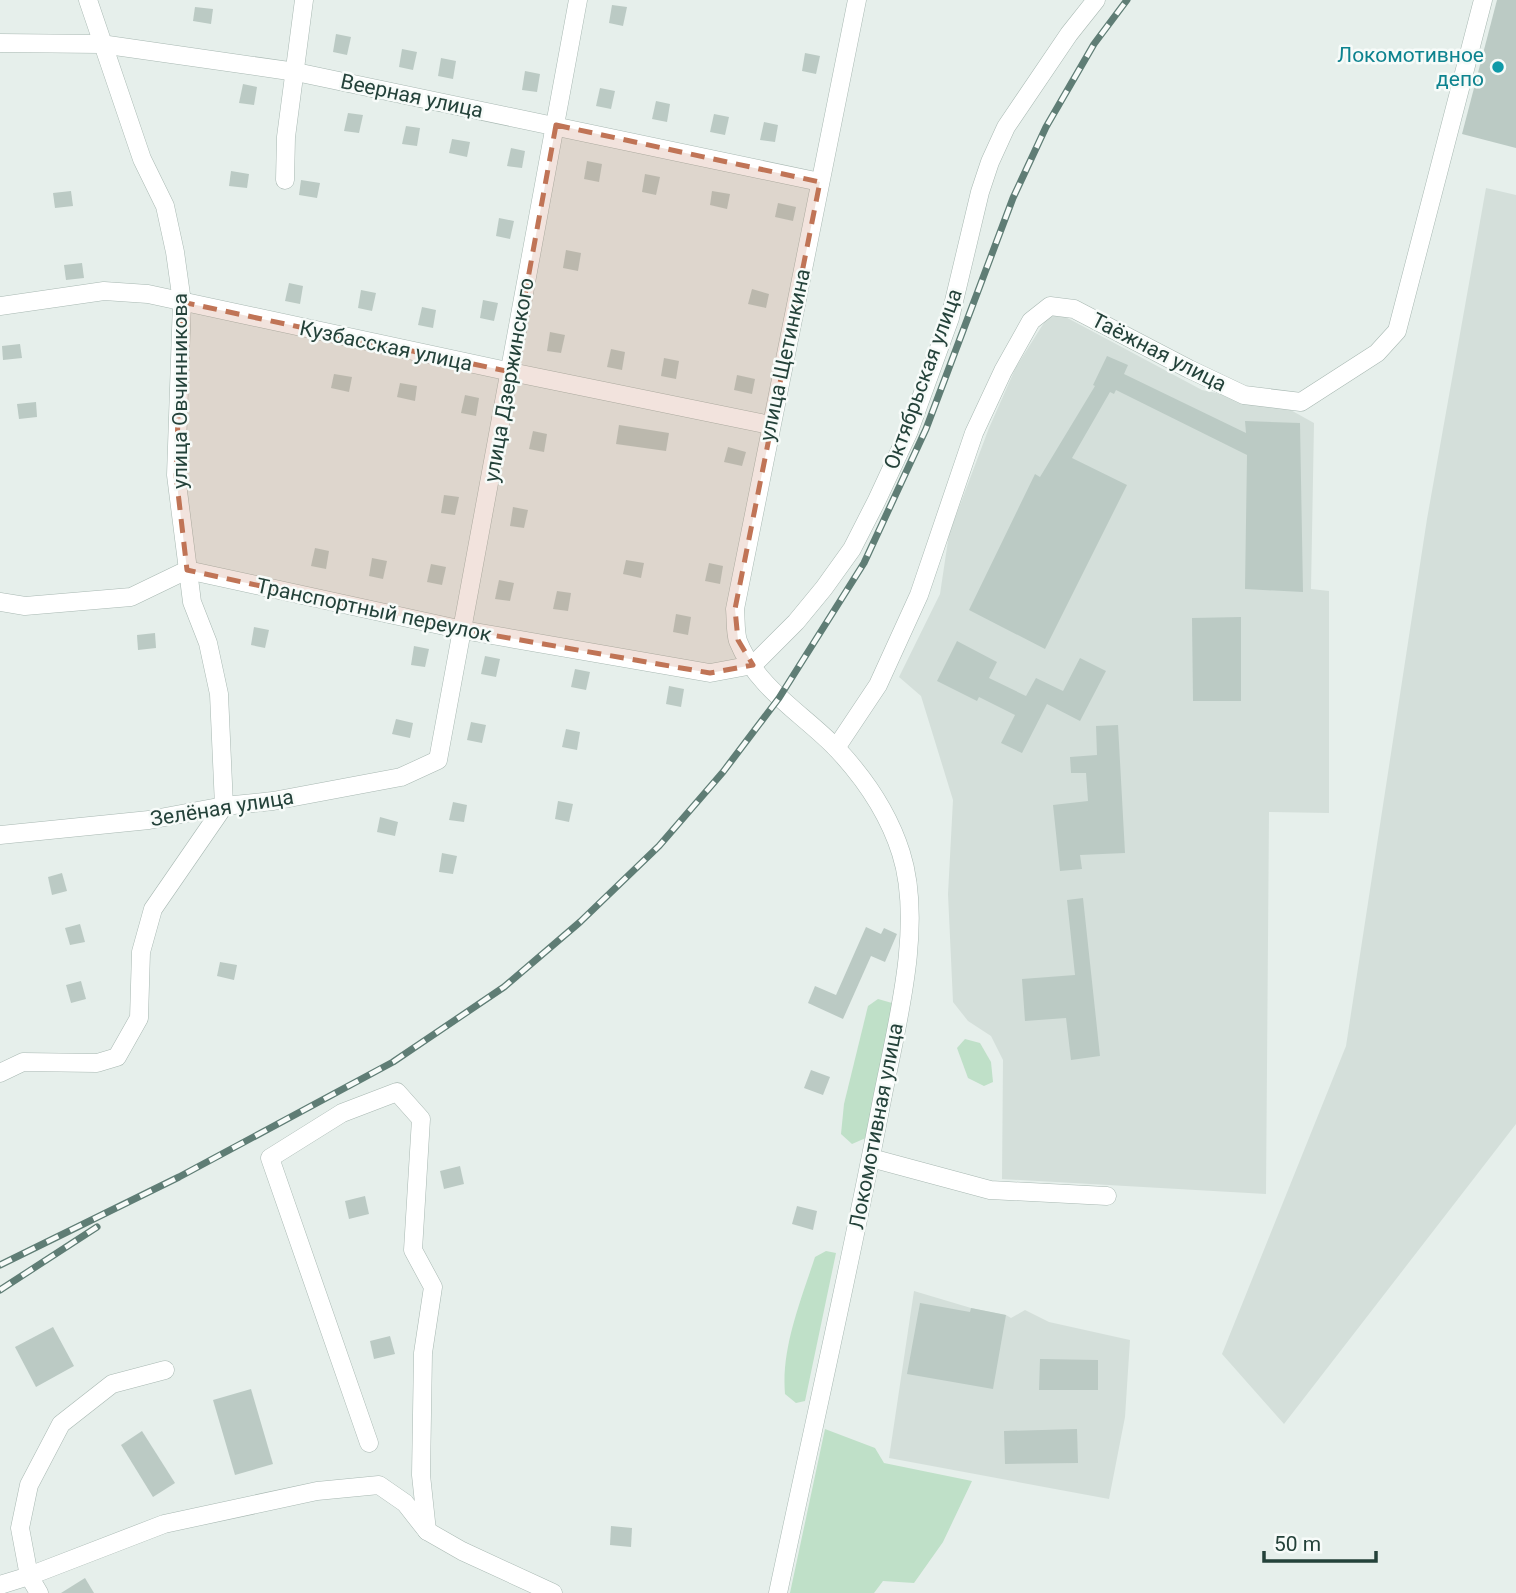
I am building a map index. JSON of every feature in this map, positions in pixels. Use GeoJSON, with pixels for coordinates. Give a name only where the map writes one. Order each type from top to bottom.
{"type":"FeatureCollection","features":[{"type":"Feature","properties":{"kind":"street","name":"улица Овчинникова"},"geometry":{"type":"LineString","coordinates":[[88,0],[142,159],[165,206],[175,253],[182,302],[176,475],[192,602],[208,643],[219,694],[224,806]]}},
{"type":"Feature","properties":{"kind":"street"},"geometry":{"type":"LineString","coordinates":[[285,180],[286,137],[304,0]]}},
{"type":"Feature","properties":{"kind":"street","name":"улица Дзержинского"},"geometry":{"type":"LineString","coordinates":[[439,760],[578,0]]}},
{"type":"Feature","properties":{"kind":"street","name":"улица Щетинкина"},"geometry":{"type":"LineString","coordinates":[[779,698],[753,666],[738,640],[735,609],[857,0]]}},
{"type":"Feature","properties":{"kind":"street","name":"Октябрьская улица"},"geometry":{"type":"LineString","coordinates":[[753,666],[824,589],[852,549],[909,431],[950,318],[980,192],[990,162],[1006,127],[1069,34],[1096,0]]}},
{"type":"Feature","properties":{"kind":"street","name":"Таёжная улица"},"geometry":{"type":"LineString","coordinates":[[836,748],[878,685],[919,595],[974,433],[1003,371],[1031,321],[1050,306],[1074,309],[1244,395],[1301,402],[1377,353],[1396,331],[1483,0]]}},
{"type":"Feature","properties":{"kind":"street","name":"Веерная улица"},"geometry":{"type":"LineString","coordinates":[[0,43],[101,44],[296,72],[820,182]]}},
{"type":"Feature","properties":{"kind":"street","name":"Кузбасская улица"},"geometry":{"type":"LineString","coordinates":[[0,306],[104,291],[148,294],[771,425]]}},
{"type":"Feature","properties":{"kind":"street"},"geometry":{"type":"LineString","coordinates":[[0,603],[25,606],[131,597],[187,570]]}},
{"type":"Feature","properties":{"kind":"street","name":"Транспортный переулок"},"geometry":{"type":"LineString","coordinates":[[187,570],[463,630],[710,673],[753,666]]}},
{"type":"Feature","properties":{"kind":"street","name":"Локомотивная улица"},"geometry":{"type":"LineString","coordinates":[[778,1593],[871,1158],[910,929],[908,889],[902,856],[892,827],[860,775],[836,748],[779,698]]}},
{"type":"Feature","properties":{"kind":"street","name":"Зелёная улица"},"geometry":{"type":"LineString","coordinates":[[0,835],[149,820],[224,806],[273,801],[401,777],[439,760]]}},
{"type":"Feature","properties":{"kind":"street"},"geometry":{"type":"LineString","coordinates":[[0,1073],[23,1062],[97,1063],[117,1057],[139,1018],[141,952],[153,909],[224,806]]}},
{"type":"Feature","properties":{"kind":"street"},"geometry":{"type":"LineString","coordinates":[[369,1443],[270,1158],[342,1113],[397,1092],[421,1119],[413,1250],[433,1287],[423,1353],[421,1475],[427,1531]]}},
{"type":"Feature","properties":{"kind":"street"},"geometry":{"type":"LineString","coordinates":[[871,1158],[990,1190],[1107,1196]]}},
{"type":"Feature","properties":{"kind":"street"},"geometry":{"type":"LineString","coordinates":[[39,1593],[29,1576],[20,1528],[29,1485],[61,1424],[112,1384],[165,1370]]}},
{"type":"Feature","properties":{"kind":"street"},"geometry":{"type":"LineString","coordinates":[[0,1584],[29,1576],[164,1524],[317,1491],[379,1485],[405,1503],[427,1531],[462,1551],[553,1593]]}},
{"type":"Feature","properties":{"kind":"highlighted area"},"geometry":{"type":"Polygon","coordinates":[[[556,125],[820,182],[735,609],[738,640],[753,665],[710,673],[463,630],[187,570],[176,475],[182,302],[511,372],[556,125]]]}},
{"type":"Feature","properties":{"kind":"shaded area"},"geometry":{"type":"Polygon","coordinates":[[[1486,188],[1516,195],[1516,1124],[1284,1424],[1222,1354],[1346,1046],[1427,519],[1486,188]]]}},
{"type":"Feature","properties":{"kind":"shaded area"},"geometry":{"type":"Polygon","coordinates":[[[1060,314],[1202,390],[1287,408],[1314,423],[1311,589],[1329,591],[1329,813],[1269,812],[1266,1194],[1002,1179],[1003,1060],[991,1036],[968,1021],[953,1002],[948,894],[953,800],[921,696],[899,677],[940,594],[949,534],[989,428],[1016,367],[1047,318],[1060,314]]]}},
{"type":"Feature","properties":{"kind":"shaded area"},"geometry":{"type":"Polygon","coordinates":[[[914,1291],[1011,1318],[1025,1310],[1049,1322],[1130,1340],[1125,1417],[1109,1499],[889,1458],[914,1291]]]}},
{"type":"Feature","properties":{"kind":"green space"},"geometry":{"type":"Polygon","coordinates":[[[878,999],[899,1005],[875,1134],[852,1144],[841,1134],[844,1104],[868,1006],[878,999]]]}},
{"type":"Feature","properties":{"kind":"green space"},"geometry":{"type":"Polygon","coordinates":[[[965,1039],[980,1043],[991,1062],[993,1082],[984,1086],[968,1078],[957,1048],[965,1039]]]}},
{"type":"Feature","properties":{"kind":"green space"},"geometry":{"type":"Polygon","coordinates":[[[826,1251],[836,1253],[805,1401],[796,1403],[785,1394],[789,1342],[815,1257],[826,1251]]]}},
{"type":"Feature","properties":{"kind":"green space"},"geometry":{"type":"Polygon","coordinates":[[[825,1429],[875,1448],[884,1463],[972,1481],[943,1542],[914,1583],[883,1581],[874,1593],[790,1593],[825,1429]]]}},
{"type":"Feature","properties":{"kind":"building","name":"Локомотивное депо"},"geometry":{"type":"Polygon","coordinates":[[[1497,0],[1516,0],[1516,148],[1462,134],[1497,0]]]}},
{"type":"Feature","properties":{"kind":"building"},"geometry":{"type":"Polygon","coordinates":[[[612,5],[627,7],[623,26],[609,23],[612,5]]]}},
{"type":"Feature","properties":{"kind":"building"},"geometry":{"type":"Polygon","coordinates":[[[195,7],[213,9],[211,24],[193,21],[195,7]]]}},
{"type":"Feature","properties":{"kind":"building"},"geometry":{"type":"Polygon","coordinates":[[[336,34],[351,37],[347,55],[333,52],[336,34]]]}},
{"type":"Feature","properties":{"kind":"building"},"geometry":{"type":"Polygon","coordinates":[[[402,49],[417,52],[413,70],[399,67],[402,49]]]}},
{"type":"Feature","properties":{"kind":"building"},"geometry":{"type":"Polygon","coordinates":[[[805,53],[820,56],[816,74],[802,71],[805,53]]]}},
{"type":"Feature","properties":{"kind":"building"},"geometry":{"type":"Polygon","coordinates":[[[441,58],[456,61],[453,79],[438,76],[441,58]]]}},
{"type":"Feature","properties":{"kind":"building"},"geometry":{"type":"Polygon","coordinates":[[[525,71],[540,74],[537,92],[522,90],[525,71]]]}},
{"type":"Feature","properties":{"kind":"building"},"geometry":{"type":"Polygon","coordinates":[[[243,84],[257,87],[254,105],[239,103],[243,84]]]}},
{"type":"Feature","properties":{"kind":"building"},"geometry":{"type":"Polygon","coordinates":[[[600,88],[615,91],[611,109],[596,106],[600,88]]]}},
{"type":"Feature","properties":{"kind":"building"},"geometry":{"type":"Polygon","coordinates":[[[656,101],[670,104],[667,122],[652,119],[656,101]]]}},
{"type":"Feature","properties":{"kind":"building"},"geometry":{"type":"Polygon","coordinates":[[[348,113],[363,115],[359,133],[344,131],[348,113]]]}},
{"type":"Feature","properties":{"kind":"building"},"geometry":{"type":"Polygon","coordinates":[[[714,114],[729,117],[725,135],[710,132],[714,114]]]}},
{"type":"Feature","properties":{"kind":"building"},"geometry":{"type":"Polygon","coordinates":[[[764,122],[778,125],[775,142],[760,140],[764,122]]]}},
{"type":"Feature","properties":{"kind":"building"},"geometry":{"type":"Polygon","coordinates":[[[406,126],[420,128],[417,146],[402,144],[406,126]]]}},
{"type":"Feature","properties":{"kind":"building"},"geometry":{"type":"Polygon","coordinates":[[[452,139],[470,142],[467,157],[449,153],[452,139]]]}},
{"type":"Feature","properties":{"kind":"building"},"geometry":{"type":"Polygon","coordinates":[[[511,148],[525,151],[522,168],[507,166],[511,148]]]}},
{"type":"Feature","properties":{"kind":"building"},"geometry":{"type":"Polygon","coordinates":[[[587,161],[602,164],[599,182],[584,179],[587,161]]]}},
{"type":"Feature","properties":{"kind":"building"},"geometry":{"type":"Polygon","coordinates":[[[231,171],[249,174],[247,188],[229,186],[231,171]]]}},
{"type":"Feature","properties":{"kind":"building"},"geometry":{"type":"Polygon","coordinates":[[[645,174],[660,177],[656,195],[642,192],[645,174]]]}},
{"type":"Feature","properties":{"kind":"building"},"geometry":{"type":"Polygon","coordinates":[[[301,180],[320,183],[317,198],[299,195],[301,180]]]}},
{"type":"Feature","properties":{"kind":"building"},"geometry":{"type":"Polygon","coordinates":[[[71,191],[73,206],[55,208],[53,193],[71,191]]]}},
{"type":"Feature","properties":{"kind":"building"},"geometry":{"type":"Polygon","coordinates":[[[712,191],[730,194],[727,209],[710,205],[712,191]]]}},
{"type":"Feature","properties":{"kind":"building"},"geometry":{"type":"Polygon","coordinates":[[[778,203],[796,207],[793,221],[775,217],[778,203]]]}},
{"type":"Feature","properties":{"kind":"building"},"geometry":{"type":"Polygon","coordinates":[[[499,218],[514,221],[510,239],[496,236],[499,218]]]}},
{"type":"Feature","properties":{"kind":"building"},"geometry":{"type":"Polygon","coordinates":[[[566,250],[581,253],[578,271],[563,268],[566,250]]]}},
{"type":"Feature","properties":{"kind":"building"},"geometry":{"type":"Polygon","coordinates":[[[82,263],[84,278],[66,280],[64,265],[82,263]]]}},
{"type":"Feature","properties":{"kind":"building"},"geometry":{"type":"Polygon","coordinates":[[[289,283],[303,286],[300,304],[285,301],[289,283]]]}},
{"type":"Feature","properties":{"kind":"building"},"geometry":{"type":"Polygon","coordinates":[[[752,289],[769,294],[766,308],[748,304],[752,289]]]}},
{"type":"Feature","properties":{"kind":"building"},"geometry":{"type":"Polygon","coordinates":[[[361,290],[376,293],[372,311],[358,308],[361,290]]]}},
{"type":"Feature","properties":{"kind":"building"},"geometry":{"type":"Polygon","coordinates":[[[483,300],[498,303],[494,321],[480,318],[483,300]]]}},
{"type":"Feature","properties":{"kind":"building"},"geometry":{"type":"Polygon","coordinates":[[[422,307],[436,310],[433,328],[418,325],[422,307]]]}},
{"type":"Feature","properties":{"kind":"building"},"geometry":{"type":"Polygon","coordinates":[[[550,332],[565,335],[561,353],[547,351],[550,332]]]}},
{"type":"Feature","properties":{"kind":"building"},"geometry":{"type":"Polygon","coordinates":[[[20,344],[22,358],[3,360],[2,346],[20,344]]]}},
{"type":"Feature","properties":{"kind":"building"},"geometry":{"type":"Polygon","coordinates":[[[611,349],[625,352],[622,370],[607,367],[611,349]]]}},
{"type":"Feature","properties":{"kind":"building"},"geometry":{"type":"Polygon","coordinates":[[[1107,356],[1128,365],[1124,374],[1246,433],[1245,421],[1300,423],[1303,592],[1245,589],[1247,455],[1116,390],[1114,394],[1110,392],[1072,458],[1127,485],[1045,649],[969,610],[1035,474],[1040,477],[1095,386],[1093,385],[1107,356]]]}},
{"type":"Feature","properties":{"kind":"building"},"geometry":{"type":"Polygon","coordinates":[[[664,358],[679,361],[676,379],[661,376],[664,358]]]}},
{"type":"Feature","properties":{"kind":"building"},"geometry":{"type":"Polygon","coordinates":[[[334,374],[352,377],[349,392],[331,388],[334,374]]]}},
{"type":"Feature","properties":{"kind":"building"},"geometry":{"type":"Polygon","coordinates":[[[737,375],[755,379],[752,394],[734,390],[737,375]]]}},
{"type":"Feature","properties":{"kind":"building"},"geometry":{"type":"Polygon","coordinates":[[[400,383],[417,386],[415,401],[397,397],[400,383]]]}},
{"type":"Feature","properties":{"kind":"building"},"geometry":{"type":"Polygon","coordinates":[[[465,395],[479,398],[476,416],[461,413],[465,395]]]}},
{"type":"Feature","properties":{"kind":"building"},"geometry":{"type":"Polygon","coordinates":[[[36,402],[37,417],[19,419],[17,404],[36,402]]]}},
{"type":"Feature","properties":{"kind":"building"},"geometry":{"type":"Polygon","coordinates":[[[619,425],[669,433],[666,451],[616,444],[619,425]]]}},
{"type":"Feature","properties":{"kind":"building"},"geometry":{"type":"Polygon","coordinates":[[[533,431],[547,434],[544,452],[529,449],[533,431]]]}},
{"type":"Feature","properties":{"kind":"building"},"geometry":{"type":"Polygon","coordinates":[[[728,447],[746,452],[742,466],[724,462],[728,447]]]}},
{"type":"Feature","properties":{"kind":"building"},"geometry":{"type":"Polygon","coordinates":[[[444,495],[459,497],[455,515],[441,513],[444,495]]]}},
{"type":"Feature","properties":{"kind":"building"},"geometry":{"type":"Polygon","coordinates":[[[513,507],[528,510],[524,528],[510,526],[513,507]]]}},
{"type":"Feature","properties":{"kind":"building"},"geometry":{"type":"Polygon","coordinates":[[[315,548],[329,551],[326,569],[311,566],[315,548]]]}},
{"type":"Feature","properties":{"kind":"building"},"geometry":{"type":"Polygon","coordinates":[[[372,558],[387,561],[383,579],[369,576],[372,558]]]}},
{"type":"Feature","properties":{"kind":"building"},"geometry":{"type":"Polygon","coordinates":[[[626,560],[644,563],[641,578],[623,574],[626,560]]]}},
{"type":"Feature","properties":{"kind":"building"},"geometry":{"type":"Polygon","coordinates":[[[709,563],[723,566],[720,584],[705,581],[709,563]]]}},
{"type":"Feature","properties":{"kind":"building"},"geometry":{"type":"Polygon","coordinates":[[[431,564],[446,567],[442,585],[427,582],[431,564]]]}},
{"type":"Feature","properties":{"kind":"building"},"geometry":{"type":"Polygon","coordinates":[[[499,580],[514,583],[510,601],[495,599],[499,580]]]}},
{"type":"Feature","properties":{"kind":"building"},"geometry":{"type":"Polygon","coordinates":[[[557,591],[571,593],[568,611],[553,609],[557,591]]]}},
{"type":"Feature","properties":{"kind":"building"},"geometry":{"type":"Polygon","coordinates":[[[676,614],[691,617],[688,635],[673,632],[676,614]]]}},
{"type":"Feature","properties":{"kind":"building"},"geometry":{"type":"Polygon","coordinates":[[[1241,617],[1241,701],[1193,701],[1192,618],[1241,617]]]}},
{"type":"Feature","properties":{"kind":"building"},"geometry":{"type":"Polygon","coordinates":[[[254,627],[269,630],[265,648],[251,645],[254,627]]]}},
{"type":"Feature","properties":{"kind":"building"},"geometry":{"type":"Polygon","coordinates":[[[155,633],[156,648],[138,650],[137,635],[155,633]]]}},
{"type":"Feature","properties":{"kind":"building"},"geometry":{"type":"Polygon","coordinates":[[[957,641],[997,662],[989,678],[1026,696],[1036,678],[1063,691],[1080,658],[1106,671],[1080,721],[1047,704],[1022,753],[1001,743],[1015,715],[979,697],[977,701],[937,681],[957,641]]]}},
{"type":"Feature","properties":{"kind":"building"},"geometry":{"type":"Polygon","coordinates":[[[414,646],[429,649],[425,667],[411,665],[414,646]]]}},
{"type":"Feature","properties":{"kind":"building"},"geometry":{"type":"Polygon","coordinates":[[[485,656],[500,659],[496,677],[481,674],[485,656]]]}},
{"type":"Feature","properties":{"kind":"building"},"geometry":{"type":"Polygon","coordinates":[[[575,669],[590,672],[586,690],[571,687],[575,669]]]}},
{"type":"Feature","properties":{"kind":"building"},"geometry":{"type":"Polygon","coordinates":[[[669,686],[684,689],[681,707],[666,704],[669,686]]]}},
{"type":"Feature","properties":{"kind":"building"},"geometry":{"type":"Polygon","coordinates":[[[396,719],[413,723],[410,738],[392,734],[396,719]]]}},
{"type":"Feature","properties":{"kind":"building"},"geometry":{"type":"Polygon","coordinates":[[[471,722],[486,725],[482,743],[467,740],[471,722]]]}},
{"type":"Feature","properties":{"kind":"building"},"geometry":{"type":"Polygon","coordinates":[[[1118,725],[1125,853],[1080,855],[1082,869],[1060,871],[1053,805],[1088,801],[1086,773],[1071,773],[1070,757],[1097,755],[1096,726],[1118,725]]]}},
{"type":"Feature","properties":{"kind":"building"},"geometry":{"type":"Polygon","coordinates":[[[566,729],[580,732],[577,750],[562,747],[566,729]]]}},
{"type":"Feature","properties":{"kind":"building"},"geometry":{"type":"Polygon","coordinates":[[[558,801],[573,804],[569,822],[555,819],[558,801]]]}},
{"type":"Feature","properties":{"kind":"building"},"geometry":{"type":"Polygon","coordinates":[[[453,802],[467,805],[464,822],[449,820],[453,802]]]}},
{"type":"Feature","properties":{"kind":"building"},"geometry":{"type":"Polygon","coordinates":[[[380,817],[398,822],[395,836],[377,832],[380,817]]]}},
{"type":"Feature","properties":{"kind":"building"},"geometry":{"type":"Polygon","coordinates":[[[442,853],[457,856],[453,874],[439,872],[442,853]]]}},
{"type":"Feature","properties":{"kind":"building"},"geometry":{"type":"Polygon","coordinates":[[[62,873],[67,891],[52,895],[48,877],[62,873]]]}},
{"type":"Feature","properties":{"kind":"building"},"geometry":{"type":"Polygon","coordinates":[[[1083,898],[1100,1056],[1071,1060],[1066,1018],[1025,1021],[1022,979],[1075,975],[1067,900],[1083,898]]]}},
{"type":"Feature","properties":{"kind":"building"},"geometry":{"type":"Polygon","coordinates":[[[80,924],[85,942],[70,945],[65,928],[80,924]]]}},
{"type":"Feature","properties":{"kind":"building"},"geometry":{"type":"Polygon","coordinates":[[[866,927],[881,934],[884,928],[897,934],[885,962],[871,956],[843,1019],[808,1003],[815,986],[836,995],[866,927]]]}},
{"type":"Feature","properties":{"kind":"building"},"geometry":{"type":"Polygon","coordinates":[[[220,962],[237,965],[234,980],[217,976],[220,962]]]}},
{"type":"Feature","properties":{"kind":"building"},"geometry":{"type":"Polygon","coordinates":[[[81,981],[86,999],[71,1003],[66,985],[81,981]]]}},
{"type":"Feature","properties":{"kind":"building"},"geometry":{"type":"Polygon","coordinates":[[[811,1070],[830,1077],[823,1095],[804,1088],[811,1070]]]}},
{"type":"Feature","properties":{"kind":"building"},"geometry":{"type":"Polygon","coordinates":[[[460,1166],[464,1184],[444,1189],[440,1171],[460,1166]]]}},
{"type":"Feature","properties":{"kind":"building"},"geometry":{"type":"Polygon","coordinates":[[[365,1196],[369,1214],[349,1219],[345,1201],[365,1196]]]}},
{"type":"Feature","properties":{"kind":"building"},"geometry":{"type":"Polygon","coordinates":[[[797,1206],[817,1211],[813,1230],[792,1224],[797,1206]]]}},
{"type":"Feature","properties":{"kind":"building"},"geometry":{"type":"Polygon","coordinates":[[[920,1303],[1006,1315],[993,1389],[907,1374],[920,1303]]]}},
{"type":"Feature","properties":{"kind":"building"},"geometry":{"type":"Polygon","coordinates":[[[53,1327],[74,1366],[36,1387],[15,1347],[53,1327]]]}},
{"type":"Feature","properties":{"kind":"building"},"geometry":{"type":"Polygon","coordinates":[[[390,1336],[395,1354],[374,1359],[370,1341],[390,1336]]]}},
{"type":"Feature","properties":{"kind":"building"},"geometry":{"type":"Polygon","coordinates":[[[1040,1359],[1098,1360],[1098,1390],[1039,1390],[1040,1359]]]}},
{"type":"Feature","properties":{"kind":"building"},"geometry":{"type":"Polygon","coordinates":[[[251,1389],[273,1464],[235,1475],[213,1400],[251,1389]]]}},
{"type":"Feature","properties":{"kind":"building"},"geometry":{"type":"Polygon","coordinates":[[[1077,1429],[1078,1463],[1005,1464],[1004,1431],[1077,1429]]]}},
{"type":"Feature","properties":{"kind":"building"},"geometry":{"type":"Polygon","coordinates":[[[142,1431],[175,1483],[153,1497],[121,1445],[142,1431]]]}},
{"type":"Feature","properties":{"kind":"building"},"geometry":{"type":"Polygon","coordinates":[[[611,1526],[632,1528],[631,1547],[610,1545],[611,1526]]]}},
{"type":"Feature","properties":{"kind":"building"},"geometry":{"type":"Polygon","coordinates":[[[85,1578],[94,1593],[61,1593],[85,1578]]]}},
{"type":"Feature","properties":{"kind":"railway"},"geometry":{"type":"LineString","coordinates":[[0,1265],[179,1177],[393,1062],[504,987],[580,922],[659,846],[723,772],[779,698],[864,563],[926,429],[1013,198],[1046,127],[1094,44],[1127,0]]}},
{"type":"Feature","properties":{"kind":"railway"},"geometry":{"type":"LineString","coordinates":[[0,1290],[97,1227]]}},
{"type":"Feature","properties":{"kind":"place","name":"Локомотивное депо"},"geometry":{"type":"Point","coordinates":[1498,67]}}]}
